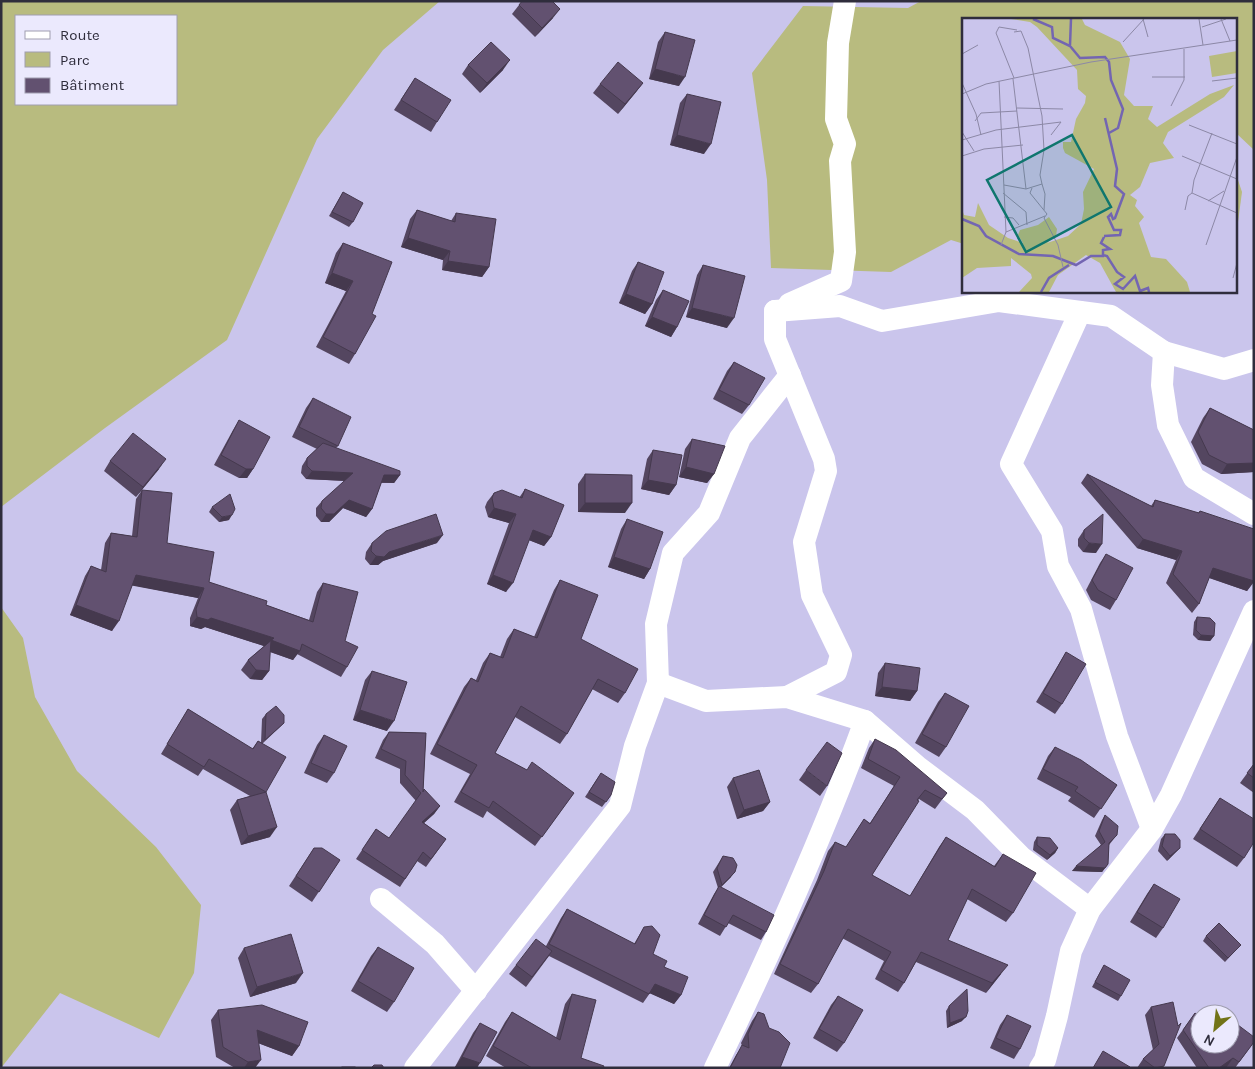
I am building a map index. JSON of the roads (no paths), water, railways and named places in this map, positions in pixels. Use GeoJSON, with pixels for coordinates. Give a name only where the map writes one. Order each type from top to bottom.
{"type":"FeatureCollection","features":[{"type":"Feature","properties":{"kind":"street"},"geometry":{"type":"LineString","coordinates":[[775,311],[841,281],[845,252],[840,161],[845,144],[836,119],[838,43],[845,1]]}},
{"type":"Feature","properties":{"kind":"street"},"geometry":{"type":"LineString","coordinates":[[775,311],[840,306],[882,322],[999,301],[1111,316],[1164,352],[1224,369],[1254,360]]}},
{"type":"Feature","properties":{"kind":"street"},"geometry":{"type":"LineString","coordinates":[[775,311],[775,339],[825,465],[826,471],[804,542],[812,595],[841,656],[836,672],[787,697]]}},
{"type":"Feature","properties":{"kind":"street"},"geometry":{"type":"LineString","coordinates":[[1080,312],[1011,464],[1052,532],[1058,566],[1082,609],[1117,736],[1152,829]]}},
{"type":"Feature","properties":{"kind":"street"},"geometry":{"type":"LineString","coordinates":[[1164,352],[1162,385],[1168,425],[1194,478],[1254,514]]}},
{"type":"Feature","properties":{"kind":"street"},"geometry":{"type":"LineString","coordinates":[[415,1068],[620,806],[635,746],[658,683],[656,624],[673,553],[709,513],[740,438],[790,375]]}},
{"type":"Feature","properties":{"kind":"street"},"geometry":{"type":"LineString","coordinates":[[1040,1068],[1045,1060],[1057,1016],[1071,951],[1090,909],[1152,829],[1171,795],[1254,611]]}},
{"type":"Feature","properties":{"kind":"street"},"geometry":{"type":"LineString","coordinates":[[658,683],[706,701],[787,697],[864,721],[918,767],[975,810],[1021,857],[1090,909]]}},
{"type":"Feature","properties":{"kind":"street"},"geometry":{"type":"LineString","coordinates":[[715,1068],[759,976],[835,802],[864,721]]}},
{"type":"Feature","properties":{"kind":"street"},"geometry":{"type":"LineString","coordinates":[[382,899],[435,944],[476,991]]}}]}
